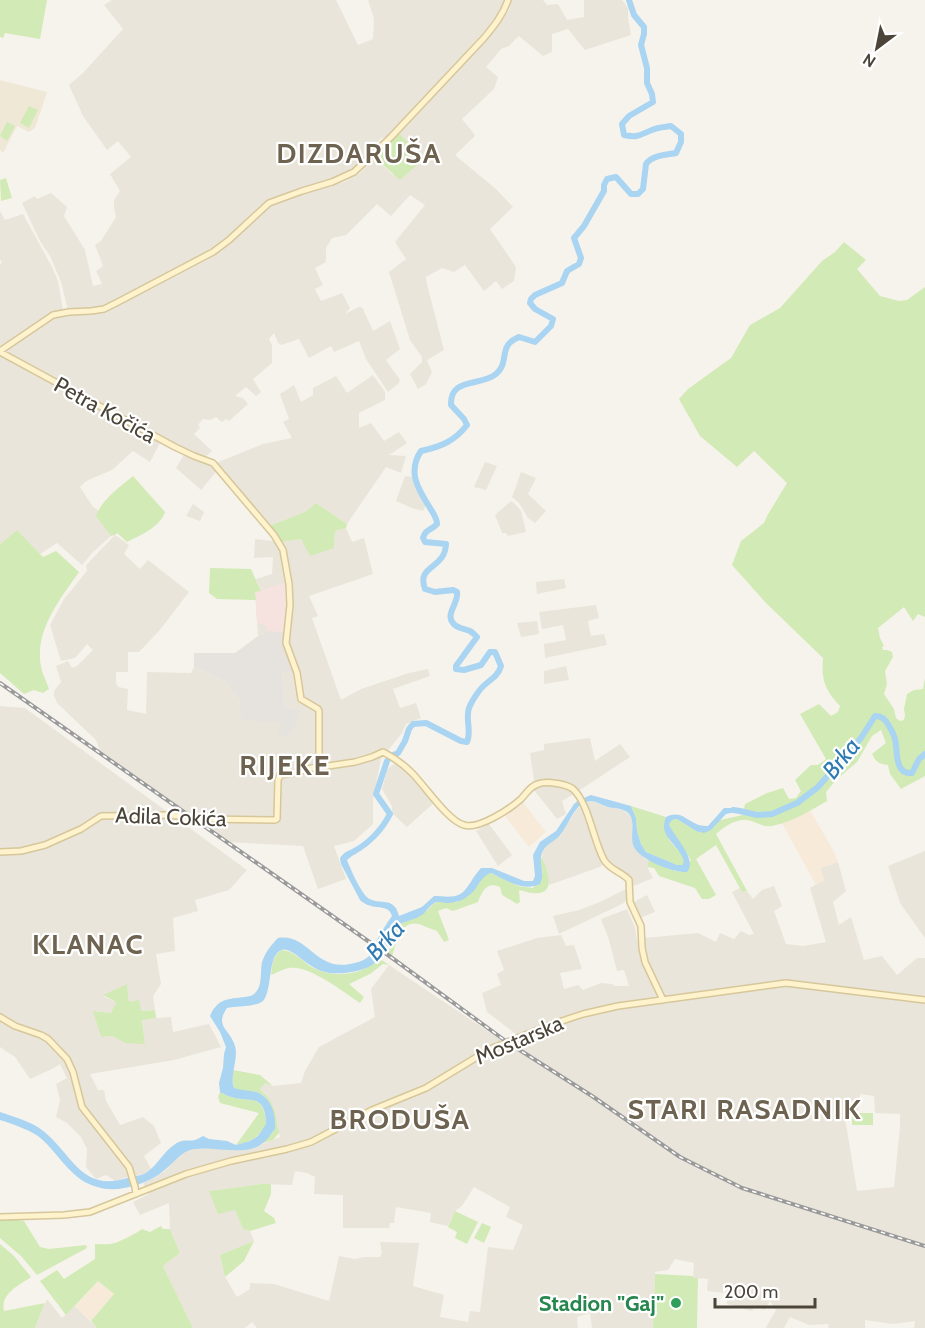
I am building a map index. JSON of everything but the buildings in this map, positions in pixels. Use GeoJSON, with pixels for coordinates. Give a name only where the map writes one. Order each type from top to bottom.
{"type":"FeatureCollection","features":[{"type":"Feature","properties":{"kind":"street"},"geometry":{"type":"LineString","coordinates":[[0,352],[53,315],[104,309],[213,252],[272,202],[332,183],[354,172],[376,152],[484,38],[497,23],[508,0]]}},
{"type":"Feature","properties":{"kind":"street","name":"Petra Kočića"},"geometry":{"type":"LineString","coordinates":[[0,352],[175,447],[213,463],[274,535],[283,550],[290,584],[286,643],[297,673],[301,699],[319,711],[319,765]]}},
{"type":"Feature","properties":{"kind":"street"},"geometry":{"type":"LineString","coordinates":[[319,765],[339,765],[367,759],[383,752],[412,773],[450,816],[466,826],[489,820],[540,783],[570,787],[578,796],[590,819],[596,841],[609,867],[629,880],[630,902],[641,926],[645,962],[663,1000]]}},
{"type":"Feature","properties":{"kind":"street","name":"Adila Cokića"},"geometry":{"type":"LineString","coordinates":[[0,852],[21,851],[45,844],[81,829],[101,816],[170,815],[194,823],[202,819],[275,820],[277,819],[279,777],[282,774],[294,773],[319,765]]}},
{"type":"Feature","properties":{"kind":"street","name":"Mostarska"},"geometry":{"type":"LineString","coordinates":[[0,1217],[90,1212],[136,1190],[202,1168],[311,1142],[372,1110],[438,1082],[490,1049],[550,1025],[600,1010],[786,983],[925,1000]]}},
{"type":"Feature","properties":{"kind":"street"},"geometry":{"type":"LineString","coordinates":[[0,1017],[15,1026],[41,1035],[60,1051],[74,1072],[82,1107],[127,1163],[136,1190]]}},
{"type":"Feature","properties":{"kind":"shaded area"},"geometry":{"type":"Polygon","coordinates":[[[112,0],[336,0],[358,45],[373,39],[374,19],[368,0],[506,0],[488,27],[400,125],[387,137],[381,138],[371,153],[355,169],[331,180],[265,202],[226,239],[210,250],[120,299],[94,309],[68,310],[61,282],[50,256],[40,241],[22,203],[35,196],[37,199],[51,193],[67,207],[64,216],[85,250],[93,286],[102,284],[96,271],[103,266],[95,245],[101,241],[116,217],[114,200],[120,191],[110,174],[131,157],[118,141],[107,150],[83,116],[69,85],[123,29],[104,5],[112,0]]]}},
{"type":"Feature","properties":{"kind":"shaded area"},"geometry":{"type":"Polygon","coordinates":[[[512,0],[543,0],[547,5],[558,4],[567,20],[584,17],[584,0],[622,0],[628,8],[631,35],[585,50],[568,29],[552,34],[552,52],[543,56],[519,36],[509,46],[501,49],[486,67],[498,77],[494,89],[462,119],[475,135],[455,155],[497,190],[513,207],[490,229],[516,267],[514,281],[502,289],[496,281],[484,291],[465,265],[454,272],[442,268],[426,277],[444,350],[427,360],[432,372],[426,384],[418,389],[410,374],[422,362],[422,357],[410,340],[389,272],[406,259],[395,242],[425,205],[410,195],[391,216],[377,204],[346,235],[332,238],[326,248],[326,262],[315,268],[323,285],[315,289],[321,301],[342,293],[350,308],[345,314],[361,307],[373,331],[390,321],[400,349],[386,360],[400,380],[388,392],[366,359],[359,341],[334,352],[331,346],[309,358],[299,339],[281,345],[274,333],[269,339],[272,345],[272,363],[253,379],[261,392],[256,396],[246,387],[235,396],[243,398],[248,404],[229,421],[226,419],[222,422],[216,417],[210,420],[203,419],[198,425],[200,428],[194,434],[212,451],[204,458],[5,352],[53,318],[103,312],[214,256],[271,205],[281,200],[344,182],[359,174],[375,158],[393,175],[424,159],[399,133],[499,25],[509,10],[512,0]]]}},
{"type":"Feature","properties":{"kind":"shaded area"},"geometry":{"type":"Polygon","coordinates":[[[0,80],[47,92],[35,128],[29,132],[17,126],[3,153],[0,150],[0,80]]]}},
{"type":"Feature","properties":{"kind":"shaded area"},"geometry":{"type":"Polygon","coordinates":[[[0,211],[5,220],[23,214],[58,281],[63,310],[46,316],[0,347],[0,264],[2,263],[0,259],[0,211]]]}},
{"type":"Feature","properties":{"kind":"shaded area"},"geometry":{"type":"Polygon","coordinates":[[[0,355],[122,420],[160,443],[150,462],[133,451],[112,470],[86,481],[80,487],[93,507],[98,510],[97,516],[111,536],[82,565],[57,543],[40,554],[17,530],[0,544],[0,355]]]}},
{"type":"Feature","properties":{"kind":"shaded area"},"geometry":{"type":"Polygon","coordinates":[[[373,375],[385,392],[385,400],[359,413],[359,428],[371,423],[384,441],[399,432],[407,443],[389,455],[406,456],[401,473],[386,467],[347,524],[316,503],[305,512],[269,526],[216,463],[263,444],[292,438],[283,422],[289,419],[280,394],[294,385],[301,402],[313,395],[313,388],[336,376],[347,393],[373,375]]]}},
{"type":"Feature","properties":{"kind":"shaded area"},"geometry":{"type":"Polygon","coordinates":[[[184,455],[208,463],[216,472],[201,490],[176,468],[184,455]]]}},
{"type":"Feature","properties":{"kind":"shaded area"},"geometry":{"type":"Polygon","coordinates":[[[485,462],[497,466],[486,490],[474,487],[485,462]]]}},
{"type":"Feature","properties":{"kind":"shaded area"},"geometry":{"type":"Polygon","coordinates":[[[521,472],[536,478],[528,494],[546,511],[535,523],[528,518],[519,503],[512,497],[521,472]]]}},
{"type":"Feature","properties":{"kind":"shaded area"},"geometry":{"type":"Polygon","coordinates":[[[405,476],[412,477],[426,505],[423,511],[396,501],[405,476]]]}},
{"type":"Feature","properties":{"kind":"shaded area"},"geometry":{"type":"Polygon","coordinates":[[[511,501],[521,511],[526,532],[508,536],[502,533],[495,515],[511,501]]]}},
{"type":"Feature","properties":{"kind":"shaded area"},"geometry":{"type":"Polygon","coordinates":[[[193,504],[204,512],[200,521],[186,516],[193,504]]]}},
{"type":"Feature","properties":{"kind":"shaded area"},"geometry":{"type":"Polygon","coordinates":[[[346,528],[352,542],[364,538],[373,574],[309,596],[318,616],[312,618],[341,700],[361,689],[409,673],[428,669],[430,676],[393,689],[400,708],[416,703],[421,718],[406,724],[402,733],[381,759],[373,799],[373,824],[354,841],[334,846],[346,879],[318,889],[303,846],[226,842],[101,754],[96,740],[57,703],[54,695],[54,691],[61,682],[56,666],[68,661],[72,668],[77,666],[93,650],[87,644],[75,658],[61,661],[50,625],[64,599],[87,571],[86,566],[115,535],[129,545],[124,554],[140,569],[148,560],[189,592],[159,631],[139,652],[128,652],[128,672],[116,672],[118,687],[128,689],[127,710],[146,714],[147,672],[191,673],[194,667],[226,682],[240,701],[290,709],[284,703],[282,671],[293,670],[268,631],[258,636],[255,592],[261,590],[256,579],[272,574],[273,557],[254,558],[255,539],[282,542],[301,539],[334,548],[335,531],[346,528]]]}},
{"type":"Feature","properties":{"kind":"shaded area"},"geometry":{"type":"Polygon","coordinates":[[[564,579],[566,588],[537,594],[536,582],[564,579]]]}},
{"type":"Feature","properties":{"kind":"shaded area"},"geometry":{"type":"Polygon","coordinates":[[[287,582],[288,616],[284,632],[268,631],[264,624],[257,623],[255,592],[287,582]]]}},
{"type":"Feature","properties":{"kind":"shaded area"},"geometry":{"type":"Polygon","coordinates":[[[596,605],[599,618],[588,621],[591,636],[604,634],[607,645],[545,658],[544,644],[566,640],[563,625],[542,629],[539,612],[596,605]]]}},
{"type":"Feature","properties":{"kind":"shaded area"},"geometry":{"type":"Polygon","coordinates":[[[537,621],[539,634],[521,637],[517,623],[537,621]]]}},
{"type":"Feature","properties":{"kind":"shaded area"},"geometry":{"type":"Polygon","coordinates":[[[268,631],[284,632],[284,644],[293,671],[282,672],[284,703],[290,709],[300,711],[295,727],[286,736],[279,735],[280,722],[241,720],[240,701],[226,682],[194,667],[194,653],[235,653],[268,631]]]}},
{"type":"Feature","properties":{"kind":"shaded area"},"geometry":{"type":"Polygon","coordinates":[[[566,666],[569,680],[544,684],[544,671],[566,666]]]}},
{"type":"Feature","properties":{"kind":"shaded area"},"geometry":{"type":"Polygon","coordinates":[[[0,706],[25,708],[247,870],[229,890],[195,900],[198,911],[173,918],[175,951],[156,954],[161,984],[153,996],[155,1010],[141,1011],[129,1002],[127,984],[103,996],[116,1002],[111,1013],[94,1011],[101,1037],[112,1036],[125,1043],[145,1043],[142,1019],[171,1017],[173,1032],[209,1024],[221,1047],[174,1060],[90,1074],[98,1090],[104,1090],[106,1101],[120,1125],[143,1117],[154,1126],[161,1143],[144,1156],[151,1169],[144,1174],[115,1181],[106,1175],[96,1179],[86,1167],[87,1149],[81,1137],[67,1123],[56,1117],[60,1100],[56,1084],[67,1078],[60,1064],[30,1079],[15,1057],[0,1047],[0,706]]]}},
{"type":"Feature","properties":{"kind":"shaded area"},"geometry":{"type":"Polygon","coordinates":[[[590,738],[595,761],[620,744],[630,757],[562,801],[566,814],[557,819],[530,785],[534,780],[530,753],[544,750],[544,744],[590,738]]]}},
{"type":"Feature","properties":{"kind":"shaded area"},"geometry":{"type":"Polygon","coordinates":[[[397,761],[436,801],[407,827],[392,813],[392,806],[382,789],[387,770],[397,761]]]}},
{"type":"Feature","properties":{"kind":"shaded area"},"geometry":{"type":"Polygon","coordinates":[[[522,801],[546,832],[529,847],[504,815],[522,801]]]}},
{"type":"Feature","properties":{"kind":"shaded area"},"geometry":{"type":"Polygon","coordinates":[[[588,802],[623,810],[630,815],[632,831],[644,858],[649,860],[647,867],[653,878],[631,887],[631,879],[606,862],[600,867],[549,885],[542,857],[543,852],[548,843],[560,836],[577,809],[588,802]]]}},
{"type":"Feature","properties":{"kind":"shaded area"},"geometry":{"type":"Polygon","coordinates":[[[810,810],[838,862],[821,868],[824,880],[816,885],[782,823],[810,810]]]}},
{"type":"Feature","properties":{"kind":"shaded area"},"geometry":{"type":"Polygon","coordinates":[[[489,824],[512,855],[498,866],[476,831],[489,824]]]}},
{"type":"Feature","properties":{"kind":"shaded area"},"geometry":{"type":"Polygon","coordinates":[[[925,851],[925,938],[900,903],[888,866],[925,851]]]}},
{"type":"Feature","properties":{"kind":"shaded area"},"geometry":{"type":"Polygon","coordinates":[[[838,862],[846,891],[833,902],[839,925],[851,917],[864,960],[882,956],[897,975],[917,958],[925,958],[925,1328],[914,1328],[915,1321],[893,1324],[865,1320],[865,1328],[828,1328],[829,1324],[809,1325],[790,1317],[784,1328],[767,1328],[776,1310],[770,1301],[764,1310],[755,1305],[752,1311],[727,1304],[727,1293],[707,1291],[708,1279],[693,1278],[694,1263],[675,1259],[668,1270],[655,1272],[653,1328],[592,1328],[590,1313],[577,1317],[578,1328],[257,1328],[252,1322],[245,1328],[193,1328],[163,1266],[180,1253],[170,1229],[169,1203],[140,1215],[133,1202],[149,1194],[143,1183],[165,1171],[181,1154],[194,1149],[240,1150],[253,1148],[280,1137],[266,1094],[260,1089],[265,1082],[272,1086],[301,1083],[319,1047],[375,1017],[371,989],[389,965],[501,1040],[516,1034],[487,1012],[482,993],[501,985],[497,974],[504,970],[497,951],[537,938],[561,935],[566,946],[574,945],[582,969],[560,973],[564,989],[578,985],[583,990],[601,983],[629,986],[624,970],[617,971],[601,919],[627,909],[635,927],[637,942],[644,938],[698,933],[716,942],[720,933],[734,939],[741,931],[749,935],[754,934],[732,892],[740,888],[742,892],[747,891],[753,899],[762,890],[774,886],[782,906],[774,911],[786,944],[803,946],[826,942],[810,888],[824,880],[820,868],[838,862]],[[860,1094],[858,1112],[844,1112],[857,1191],[894,1187],[900,1114],[875,1113],[874,1096],[860,1094]],[[295,1171],[292,1185],[261,1184],[209,1191],[235,1209],[243,1229],[250,1231],[254,1241],[220,1255],[225,1277],[237,1297],[250,1289],[250,1283],[274,1284],[329,1301],[339,1256],[355,1259],[380,1257],[382,1253],[380,1242],[419,1243],[413,1286],[444,1295],[440,1317],[468,1322],[470,1311],[480,1312],[488,1247],[513,1250],[523,1225],[506,1217],[510,1207],[474,1187],[462,1206],[455,1211],[448,1226],[430,1222],[431,1213],[396,1207],[394,1223],[390,1223],[389,1228],[343,1228],[343,1195],[314,1194],[315,1177],[295,1171]]]}},
{"type":"Feature","properties":{"kind":"shaded area"},"geometry":{"type":"Polygon","coordinates":[[[626,889],[628,897],[624,903],[559,934],[553,916],[579,910],[626,889]]]}},
{"type":"Feature","properties":{"kind":"shaded area"},"geometry":{"type":"Polygon","coordinates":[[[647,895],[655,912],[640,918],[632,903],[647,895]]]}},
{"type":"Feature","properties":{"kind":"shaded area"},"geometry":{"type":"Polygon","coordinates":[[[98,1281],[114,1294],[91,1321],[75,1306],[98,1281]]]}},
{"type":"Feature","properties":{"kind":"shaded area"},"geometry":{"type":"Polygon","coordinates":[[[47,1299],[62,1318],[75,1306],[97,1328],[35,1328],[47,1299]]]}},
{"type":"Feature","properties":{"kind":"green space"},"geometry":{"type":"Polygon","coordinates":[[[0,0],[47,0],[40,39],[5,33],[3,38],[0,37],[0,0]]]}},
{"type":"Feature","properties":{"kind":"green space"},"geometry":{"type":"Polygon","coordinates":[[[29,106],[38,110],[29,128],[20,123],[29,106]]]}},
{"type":"Feature","properties":{"kind":"green space"},"geometry":{"type":"Polygon","coordinates":[[[7,122],[15,126],[7,141],[0,136],[7,122]]]}},
{"type":"Feature","properties":{"kind":"green space"},"geometry":{"type":"Polygon","coordinates":[[[399,133],[424,159],[400,180],[375,158],[399,133]]]}},
{"type":"Feature","properties":{"kind":"green space"},"geometry":{"type":"Polygon","coordinates":[[[6,178],[12,198],[1,201],[0,180],[6,178]]]}},
{"type":"Feature","properties":{"kind":"green space"},"geometry":{"type":"Polygon","coordinates":[[[844,242],[866,260],[857,269],[880,296],[899,301],[907,300],[925,287],[925,617],[918,614],[913,621],[904,607],[878,628],[884,646],[883,650],[892,652],[893,657],[885,671],[887,684],[884,694],[894,709],[896,718],[900,721],[904,720],[907,694],[923,689],[925,678],[925,776],[901,789],[890,774],[888,765],[878,762],[872,754],[886,743],[881,730],[872,736],[857,762],[826,792],[827,801],[802,815],[773,826],[743,820],[729,825],[716,834],[747,891],[742,892],[716,845],[696,859],[716,895],[709,899],[702,899],[695,888],[659,876],[654,868],[647,867],[649,860],[681,872],[691,860],[669,824],[672,820],[677,819],[696,831],[711,830],[720,820],[743,815],[745,804],[767,793],[783,788],[789,799],[796,798],[801,791],[795,780],[811,765],[818,765],[826,759],[800,714],[819,704],[831,716],[838,712],[840,706],[825,684],[823,658],[766,603],[732,565],[741,541],[764,523],[787,483],[754,451],[737,467],[700,436],[679,399],[688,389],[731,358],[750,325],[780,308],[822,261],[844,242]]]}},
{"type":"Feature","properties":{"kind":"green space"},"geometry":{"type":"Polygon","coordinates":[[[133,476],[165,512],[154,526],[127,542],[117,533],[111,536],[96,516],[107,499],[133,476]]]}},
{"type":"Feature","properties":{"kind":"green space"},"geometry":{"type":"Polygon","coordinates":[[[316,503],[347,524],[346,528],[335,531],[334,548],[310,556],[301,539],[282,542],[269,526],[305,512],[316,503]]]}},
{"type":"Feature","properties":{"kind":"green space"},"geometry":{"type":"Polygon","coordinates":[[[17,530],[43,557],[56,551],[79,572],[56,606],[44,631],[40,657],[42,671],[49,689],[43,693],[34,690],[24,694],[0,673],[0,544],[17,530]]]}},
{"type":"Feature","properties":{"kind":"green space"},"geometry":{"type":"Polygon","coordinates":[[[210,568],[251,569],[261,591],[255,592],[256,600],[217,599],[209,593],[210,568]]]}},
{"type":"Feature","properties":{"kind":"green space"},"geometry":{"type":"Polygon","coordinates":[[[631,806],[666,817],[664,824],[669,840],[683,856],[685,862],[682,865],[646,852],[641,844],[631,806]]]}},
{"type":"Feature","properties":{"kind":"green space"},"geometry":{"type":"Polygon","coordinates":[[[542,857],[549,881],[547,889],[543,892],[519,890],[520,902],[517,904],[502,895],[500,887],[488,886],[478,902],[453,911],[446,908],[438,911],[449,940],[444,942],[437,931],[419,924],[412,924],[403,929],[399,935],[391,959],[383,953],[399,924],[413,919],[437,902],[458,902],[485,875],[491,873],[518,886],[533,888],[543,873],[540,862],[542,857]]]}},
{"type":"Feature","properties":{"kind":"green space"},"geometry":{"type":"Polygon","coordinates":[[[282,950],[328,973],[355,972],[380,959],[389,965],[383,964],[370,974],[349,984],[364,997],[360,1003],[326,980],[307,971],[289,968],[271,975],[275,957],[282,950]]]}},
{"type":"Feature","properties":{"kind":"green space"},"geometry":{"type":"Polygon","coordinates":[[[127,984],[129,1002],[139,1000],[141,1011],[155,1010],[156,1018],[142,1020],[145,1044],[125,1043],[112,1036],[101,1037],[93,1011],[111,1013],[116,1002],[103,995],[127,984]]]}},
{"type":"Feature","properties":{"kind":"green space"},"geometry":{"type":"Polygon","coordinates":[[[233,1070],[260,1075],[273,1086],[265,1083],[260,1089],[272,1104],[275,1114],[279,1133],[273,1140],[263,1143],[275,1129],[270,1104],[259,1093],[234,1088],[233,1070]]]}},
{"type":"Feature","properties":{"kind":"green space"},"geometry":{"type":"Polygon","coordinates":[[[220,1092],[228,1096],[254,1101],[262,1107],[266,1124],[254,1139],[236,1145],[259,1113],[220,1103],[218,1097],[220,1092]]]}},
{"type":"Feature","properties":{"kind":"green space"},"geometry":{"type":"Polygon","coordinates":[[[852,1113],[873,1113],[873,1125],[852,1125],[852,1113]]]}},
{"type":"Feature","properties":{"kind":"green space"},"geometry":{"type":"Polygon","coordinates":[[[271,1184],[271,1194],[264,1211],[274,1218],[276,1223],[250,1231],[243,1229],[235,1210],[218,1214],[209,1191],[271,1184]]]}},
{"type":"Feature","properties":{"kind":"green space"},"geometry":{"type":"Polygon","coordinates":[[[455,1211],[478,1222],[467,1244],[455,1238],[457,1232],[448,1227],[455,1211]]]}},
{"type":"Feature","properties":{"kind":"green space"},"geometry":{"type":"Polygon","coordinates":[[[0,1217],[24,1221],[40,1247],[49,1249],[86,1245],[87,1248],[37,1275],[22,1257],[0,1238],[0,1217]]]}},
{"type":"Feature","properties":{"kind":"green space"},"geometry":{"type":"Polygon","coordinates":[[[482,1223],[491,1227],[484,1243],[474,1238],[482,1223]]]}},
{"type":"Feature","properties":{"kind":"green space"},"geometry":{"type":"Polygon","coordinates":[[[161,1226],[163,1229],[170,1229],[180,1253],[163,1266],[193,1328],[97,1328],[91,1321],[114,1294],[98,1281],[66,1315],[40,1281],[57,1270],[64,1279],[95,1259],[95,1244],[115,1243],[142,1229],[150,1232],[161,1226]]]}},
{"type":"Feature","properties":{"kind":"green space"},"geometry":{"type":"Polygon","coordinates":[[[254,1241],[244,1261],[225,1277],[220,1255],[254,1241]]]}},
{"type":"Feature","properties":{"kind":"green space"},"geometry":{"type":"Polygon","coordinates":[[[0,1244],[14,1256],[31,1277],[7,1295],[3,1305],[4,1311],[45,1303],[35,1328],[0,1328],[0,1244]]]}},
{"type":"Feature","properties":{"kind":"green space","name":"Stadion \"Gaj\""},"geometry":{"type":"Polygon","coordinates":[[[655,1274],[698,1278],[697,1328],[653,1328],[655,1274]]]}},
{"type":"Feature","properties":{"kind":"water"},"geometry":{"type":"Polygon","coordinates":[[[591,795],[631,806],[641,844],[646,852],[677,865],[682,865],[684,862],[664,830],[666,817],[678,815],[701,826],[708,826],[724,808],[740,811],[726,814],[711,830],[704,833],[696,831],[677,819],[672,820],[669,824],[690,861],[687,872],[681,872],[658,865],[637,852],[633,843],[632,819],[627,812],[589,801],[579,807],[561,834],[544,849],[541,858],[540,884],[521,886],[491,873],[463,899],[452,903],[436,902],[422,915],[399,924],[380,958],[367,968],[357,971],[326,972],[314,968],[288,951],[282,950],[277,953],[263,1001],[227,1008],[222,1020],[236,1051],[234,1088],[259,1093],[270,1104],[274,1113],[275,1129],[265,1142],[256,1147],[240,1150],[203,1148],[190,1150],[149,1180],[129,1187],[110,1189],[97,1187],[78,1178],[38,1136],[0,1120],[0,1112],[42,1130],[78,1168],[99,1180],[111,1181],[144,1174],[174,1145],[203,1136],[236,1145],[250,1141],[258,1136],[266,1124],[263,1107],[255,1101],[228,1096],[220,1092],[219,1083],[226,1047],[210,1016],[220,1003],[229,999],[251,996],[257,991],[263,959],[278,938],[297,941],[320,958],[338,965],[364,960],[369,956],[392,916],[387,909],[370,906],[360,900],[340,858],[350,850],[358,849],[347,860],[362,891],[371,900],[392,905],[399,916],[422,907],[434,896],[457,896],[465,890],[481,868],[492,868],[524,881],[533,881],[535,876],[533,855],[540,842],[556,831],[574,804],[591,795]]]}},
{"type":"Feature","properties":{"kind":"waterway"},"geometry":{"type":"LineString","coordinates":[[353,852],[374,836],[390,814],[376,794],[387,761],[398,753],[409,729],[413,724],[426,723],[467,742],[470,706],[479,691],[497,674],[501,666],[495,652],[490,652],[481,665],[464,670],[456,669],[477,637],[451,620],[457,592],[453,590],[435,592],[425,589],[424,575],[441,558],[446,544],[425,542],[423,538],[425,533],[437,524],[416,480],[417,459],[421,451],[447,443],[467,425],[451,405],[455,390],[496,374],[502,367],[506,348],[513,340],[519,337],[535,342],[551,326],[553,319],[535,309],[530,303],[531,299],[562,283],[567,271],[579,264],[581,258],[574,238],[584,226],[604,191],[607,179],[616,177],[631,194],[638,194],[643,189],[646,164],[655,157],[676,153],[681,142],[681,134],[671,126],[657,128],[636,136],[624,135],[622,124],[629,116],[653,102],[647,83],[647,68],[641,45],[644,27],[634,15],[629,0]]}},
{"type":"Feature","properties":{"kind":"waterway","name":"Brka"},"geometry":{"type":"LineString","coordinates":[[733,810],[757,815],[772,814],[797,803],[818,787],[861,738],[875,716],[884,719],[892,731],[902,770],[912,773],[919,759],[925,754]]}},
{"type":"Feature","properties":{"kind":"railway"},"geometry":{"type":"LineString","coordinates":[[0,683],[388,955],[507,1042],[592,1096],[680,1157],[742,1188],[925,1246]]}},
{"type":"Feature","properties":{"kind":"place","name":"Stadion \"Gaj\""},"geometry":{"type":"Point","coordinates":[676,1303]}},
{"type":"Feature","properties":{"kind":"district","name":"DIZDARUŠA"},"geometry":{"type":"Point","coordinates":[359,153]}},
{"type":"Feature","properties":{"kind":"district","name":"RIJEKE"},"geometry":{"type":"Point","coordinates":[285,765]}},
{"type":"Feature","properties":{"kind":"district","name":"KLANAC"},"geometry":{"type":"Point","coordinates":[88,944]}},
{"type":"Feature","properties":{"kind":"district","name":"STARI RASADNIK"},"geometry":{"type":"Point","coordinates":[745,1109]}},
{"type":"Feature","properties":{"kind":"district","name":"BRODUŠA"},"geometry":{"type":"Point","coordinates":[400,1119]}}]}
